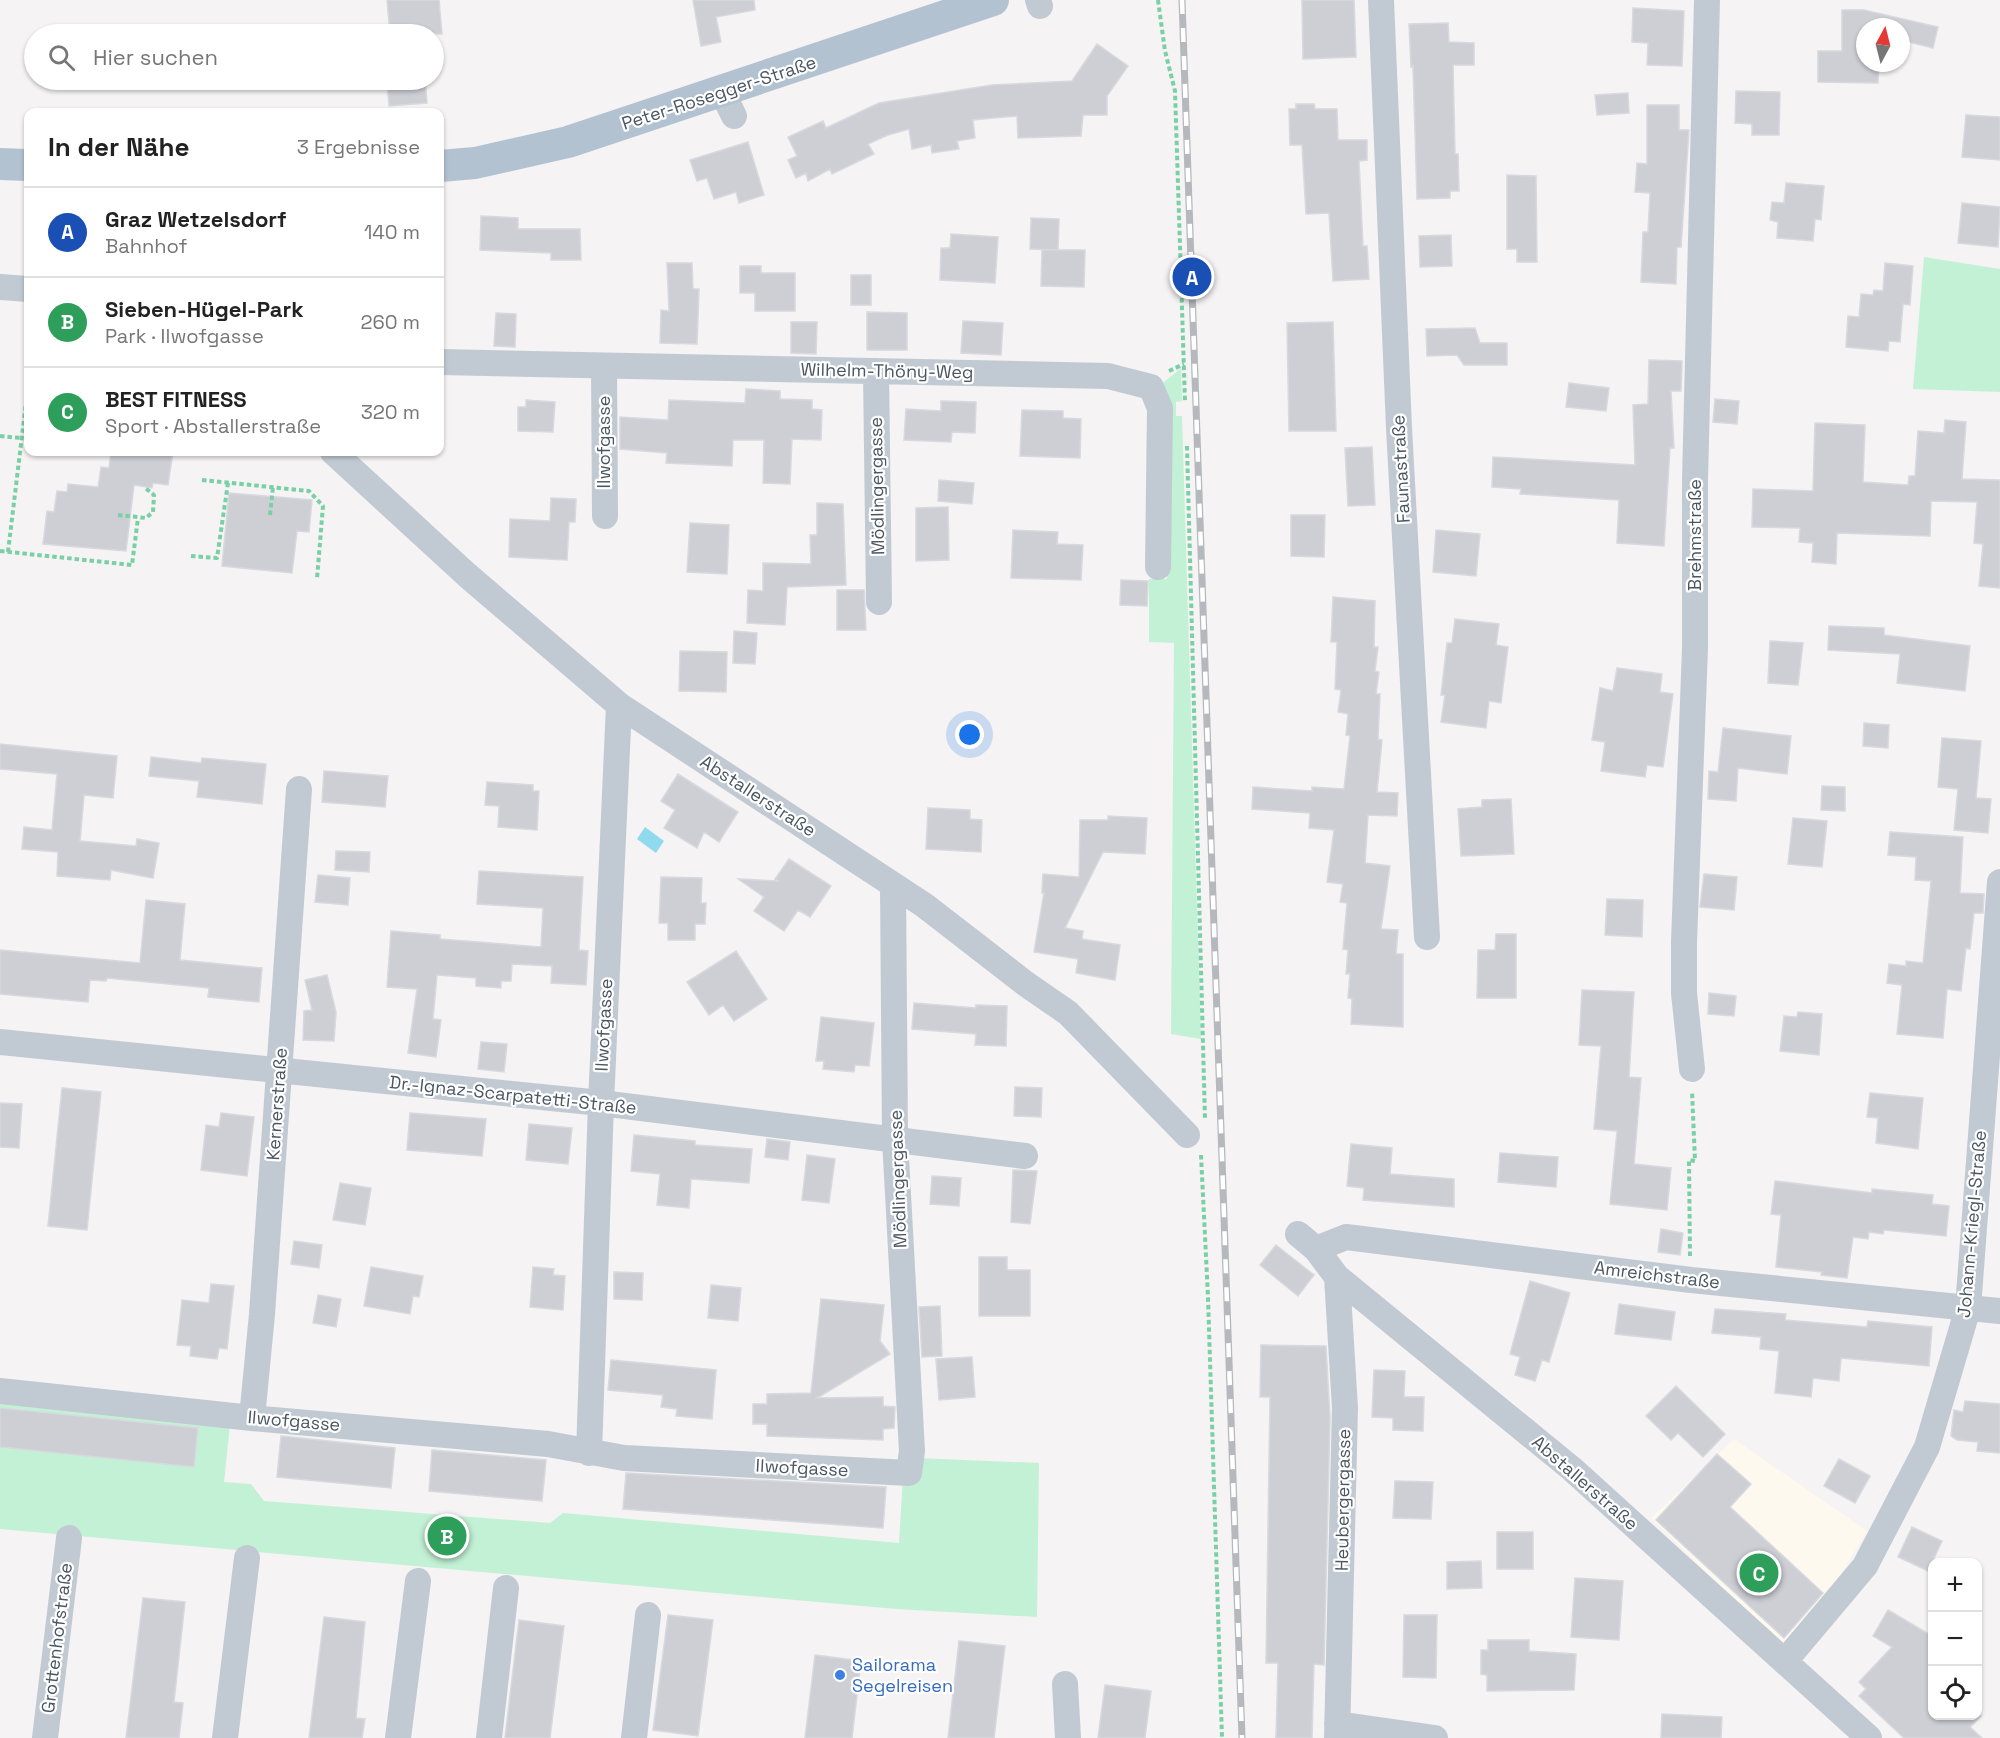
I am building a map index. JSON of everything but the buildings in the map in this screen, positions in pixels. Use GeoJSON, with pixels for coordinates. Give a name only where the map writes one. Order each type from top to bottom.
{"type":"FeatureCollection","features":[{"type":"Feature","properties":{"kind":"main road","name":"Peter-Rosegger-Straße"},"geometry":{"type":"LineString","coordinates":[[444,166],[475,163],[728,104],[993,0]]}},
{"type":"Feature","properties":{"kind":"main road"},"geometry":{"type":"LineString","coordinates":[[0,164],[24,165]]}},
{"type":"Feature","properties":{"kind":"street","name":"Faunastraße"},"geometry":{"type":"LineString","coordinates":[[1381,0],[1399,428],[1427,937]]}},
{"type":"Feature","properties":{"kind":"street","name":"Brehmstraße"},"geometry":{"type":"LineString","coordinates":[[1692,1069],[1684,993],[1684,952],[1695,648],[1695,480],[1707,0]]}},
{"type":"Feature","properties":{"kind":"street"},"geometry":{"type":"LineString","coordinates":[[0,287],[24,289]]}},
{"type":"Feature","properties":{"kind":"street","name":"Wilhelm-Thöny-Weg"},"geometry":{"type":"LineString","coordinates":[[444,362],[1108,376],[1151,387],[1160,408],[1161,426],[1158,567]]}},
{"type":"Feature","properties":{"kind":"street","name":"Ilwofgasse"},"geometry":{"type":"LineString","coordinates":[[604,367],[605,516]]}},
{"type":"Feature","properties":{"kind":"street","name":"Mödlingergasse"},"geometry":{"type":"LineString","coordinates":[[876,371],[879,602]]}},
{"type":"Feature","properties":{"kind":"street","name":"Abstallerstraße"},"geometry":{"type":"LineString","coordinates":[[337,456],[467,575],[619,705],[893,885],[1068,1013],[1199,1141]]}},
{"type":"Feature","properties":{"kind":"street","name":"Ilwofgasse"},"geometry":{"type":"LineString","coordinates":[[589,1453],[601,1104],[619,705]]}},
{"type":"Feature","properties":{"kind":"street","name":"Kernerstraße"},"geometry":{"type":"LineString","coordinates":[[252,1418],[262,1314],[299,789]]}},
{"type":"Feature","properties":{"kind":"street","name":"Johann-Kriegl-Straße"},"geometry":{"type":"LineString","coordinates":[[1785,1661],[1865,1566],[1922,1457],[1968,1308],[2000,882]]}},
{"type":"Feature","properties":{"kind":"street","name":"Mödlingergasse"},"geometry":{"type":"LineString","coordinates":[[893,885],[895,1139],[912,1451],[909,1473]]}},
{"type":"Feature","properties":{"kind":"street","name":"Dr.-Ignaz-Scarpatetti-Straße"},"geometry":{"type":"LineString","coordinates":[[0,1042],[601,1104],[1025,1156]]}},
{"type":"Feature","properties":{"kind":"street","name":"Amreichstraße"},"geometry":{"type":"LineString","coordinates":[[1307,1242],[1346,1237],[1691,1280],[2000,1311]]}},
{"type":"Feature","properties":{"kind":"street","name":"Abstallerstraße"},"geometry":{"type":"LineString","coordinates":[[1307,1242],[1336,1277],[1572,1469],[1869,1738]]}},
{"type":"Feature","properties":{"kind":"street","name":"Heubergergasse"},"geometry":{"type":"LineString","coordinates":[[1336,1277],[1345,1408],[1337,1731],[1435,1738]]}},
{"type":"Feature","properties":{"kind":"street","name":"Ilwofgasse"},"geometry":{"type":"LineString","coordinates":[[0,1391],[252,1418],[548,1444],[624,1458],[909,1473]]}},
{"type":"Feature","properties":{"kind":"street","name":"Grottenhofstraße"},"geometry":{"type":"LineString","coordinates":[[45,1738],[69,1539]]}},
{"type":"Feature","properties":{"kind":"street"},"geometry":{"type":"LineString","coordinates":[[225,1738],[247,1558]]}},
{"type":"Feature","properties":{"kind":"street"},"geometry":{"type":"LineString","coordinates":[[398,1738],[418,1581]]}},
{"type":"Feature","properties":{"kind":"street"},"geometry":{"type":"LineString","coordinates":[[489,1738],[506,1588]]}},
{"type":"Feature","properties":{"kind":"street"},"geometry":{"type":"LineString","coordinates":[[634,1738],[648,1615]]}},
{"type":"Feature","properties":{"kind":"street"},"geometry":{"type":"LineString","coordinates":[[1065,1684],[1068,1738]]}},
{"type":"Feature","properties":{"kind":"path"},"geometry":{"type":"LineString","coordinates":[[8,552],[24,416]]}},
{"type":"Feature","properties":{"kind":"path"},"geometry":{"type":"LineString","coordinates":[[0,436],[21,438]]}},
{"type":"Feature","properties":{"kind":"path"},"geometry":{"type":"LineString","coordinates":[[202,480],[309,491],[323,506],[317,579]]}},
{"type":"Feature","properties":{"kind":"path"},"geometry":{"type":"LineString","coordinates":[[191,556],[217,558],[228,483]]}},
{"type":"Feature","properties":{"kind":"path"},"geometry":{"type":"LineString","coordinates":[[118,515],[146,518],[153,512],[154,495],[144,487]]}},
{"type":"Feature","properties":{"kind":"path"},"geometry":{"type":"LineString","coordinates":[[270,515],[273,487]]}},
{"type":"Feature","properties":{"kind":"path"},"geometry":{"type":"LineString","coordinates":[[0,551],[132,565],[138,518]]}},
{"type":"Feature","properties":{"kind":"path"},"geometry":{"type":"LineString","coordinates":[[1196,793],[1199,1141],[1209,1309],[1222,1738]]}},
{"type":"Feature","properties":{"kind":"path"},"geometry":{"type":"LineString","coordinates":[[1691,1280],[1689,1160],[1695,1161],[1692,1069]]}},
{"type":"Feature","properties":{"kind":"shaded area"},"geometry":{"type":"Polygon","coordinates":[[[1734,1439],[1867,1531],[1826,1600],[1782,1646],[1651,1518],[1734,1439]]]}},
{"type":"Feature","properties":{"kind":"green space"},"geometry":{"type":"Polygon","coordinates":[[[1924,257],[2000,269],[2000,392],[1913,389],[1924,257]]]}},
{"type":"Feature","properties":{"kind":"green space"},"geometry":{"type":"Polygon","coordinates":[[[1181,368],[1182,401],[1176,402],[1176,416],[1182,416],[1201,1039],[1171,1034],[1174,643],[1149,642],[1149,579],[1167,579],[1166,499],[1158,387],[1181,368]]]}},
{"type":"Feature","properties":{"kind":"green space"},"geometry":{"type":"Polygon","coordinates":[[[0,1379],[232,1406],[224,1482],[251,1484],[264,1501],[550,1523],[563,1513],[899,1543],[903,1477],[917,1458],[1039,1463],[1037,1617],[896,1609],[0,1529],[0,1379]]]}},
{"type":"Feature","properties":{"kind":"water"},"geometry":{"type":"Polygon","coordinates":[[[645,827],[664,841],[656,853],[637,839],[645,827]]]}},
{"type":"Feature","properties":{"kind":"railway"},"geometry":{"type":"LineString","coordinates":[[1182,0],[1242,1738]]}},
{"type":"Feature","properties":{"kind":"place","name":"Graz Wetzelsdorf"},"geometry":{"type":"Point","coordinates":[1192,277]}},
{"type":"Feature","properties":{"kind":"place","name":"Sieben-Hügel-Park"},"geometry":{"type":"Point","coordinates":[447,1536]}},
{"type":"Feature","properties":{"kind":"place","name":"BEST FITNESS"},"geometry":{"type":"Point","coordinates":[1759,1573]}},
{"type":"Feature","properties":{"kind":"place","name":"Sailorama Segelreisen"},"geometry":{"type":"Point","coordinates":[840,1675]}}]}
